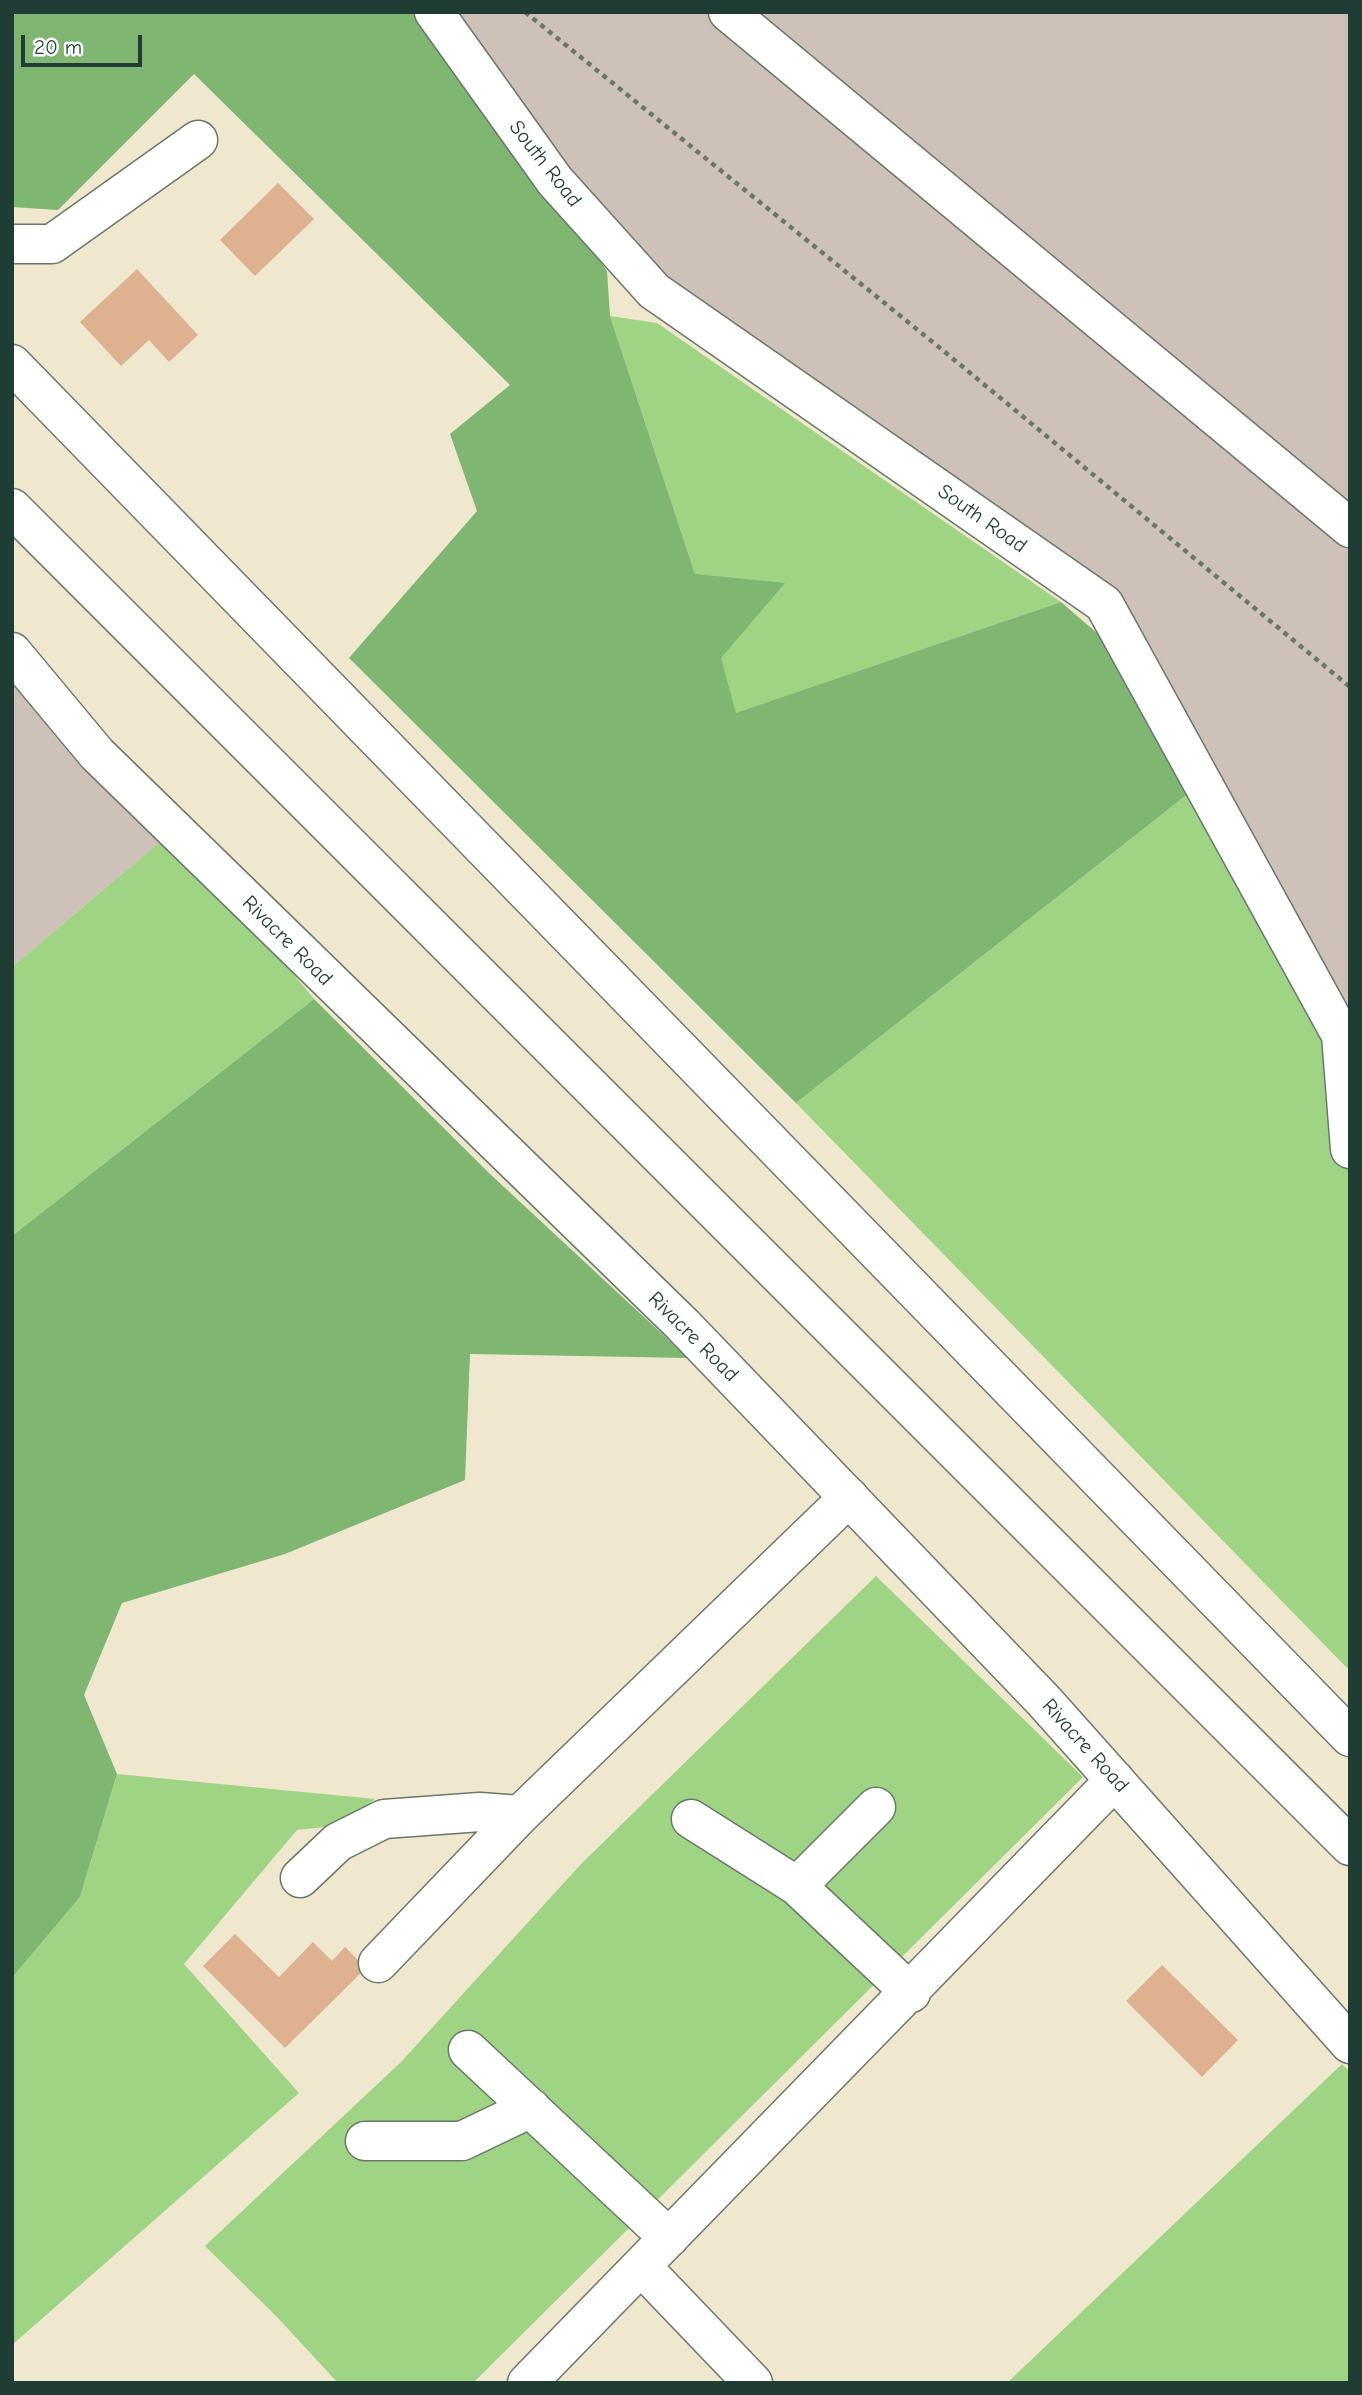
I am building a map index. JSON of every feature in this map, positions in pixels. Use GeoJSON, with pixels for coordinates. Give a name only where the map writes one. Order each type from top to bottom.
{"type":"FeatureCollection","features":[{"type":"Feature","properties":{"kind":"main road","name":"South Road"},"geometry":{"type":"LineString","coordinates":[[434,12],[555,181],[654,291],[1104,604],[1341,1035],[1350,1149]]}},
{"type":"Feature","properties":{"kind":"main road"},"geometry":{"type":"LineString","coordinates":[[728,12],[1350,528]]}},
{"type":"Feature","properties":{"kind":"main road"},"geometry":{"type":"LineString","coordinates":[[12,244],[52,244],[198,140]]}},
{"type":"Feature","properties":{"kind":"main road"},"geometry":{"type":"LineString","coordinates":[[12,364],[1350,1737]]}},
{"type":"Feature","properties":{"kind":"main road"},"geometry":{"type":"LineString","coordinates":[[12,508],[1350,1846]]}},
{"type":"Feature","properties":{"kind":"main road","name":"Rivacre Road"},"geometry":{"type":"LineString","coordinates":[[12,652],[97,754],[683,1325],[849,1497],[1044,1701],[1350,2044]]}},
{"type":"Feature","properties":{"kind":"main road"},"geometry":{"type":"LineString","coordinates":[[378,1963],[520,1815],[849,1497]]}},
{"type":"Feature","properties":{"kind":"main road"},"geometry":{"type":"LineString","coordinates":[[527,2383],[911,1993],[1115,1780]]}},
{"type":"Feature","properties":{"kind":"main road"},"geometry":{"type":"LineString","coordinates":[[797,1886],[876,1807]]}},
{"type":"Feature","properties":{"kind":"main road"},"geometry":{"type":"LineString","coordinates":[[300,1878],[338,1842],[384,1819],[480,1812],[520,1815]]}},
{"type":"Feature","properties":{"kind":"main road"},"geometry":{"type":"LineString","coordinates":[[691,1819],[797,1886],[911,1993]]}},
{"type":"Feature","properties":{"kind":"main road"},"geometry":{"type":"LineString","coordinates":[[468,2050],[669,2238]]}},
{"type":"Feature","properties":{"kind":"main road"},"geometry":{"type":"LineString","coordinates":[[365,2141],[462,2141],[531,2108]]}},
{"type":"Feature","properties":{"kind":"main road"},"geometry":{"type":"LineString","coordinates":[[641,2266],[753,2383]]}},
{"type":"Feature","properties":{"kind":"path"},"geometry":{"type":"LineString","coordinates":[[525,12],[950,356],[1350,687]]}},
{"type":"Feature","properties":{"kind":"shaded area"},"geometry":{"type":"Polygon","coordinates":[[[434,12],[1350,12],[1350,1085],[1104,604],[654,291],[434,12]]]}},
{"type":"Feature","properties":{"kind":"shaded area"},"geometry":{"type":"Polygon","coordinates":[[[12,655],[174,830],[12,967],[12,655]]]}},
{"type":"Feature","properties":{"kind":"green space"},"geometry":{"type":"Polygon","coordinates":[[[12,12],[432,12],[607,271],[610,316],[695,574],[785,583],[721,658],[736,713],[1061,602],[1120,653],[1189,793],[796,1103],[349,658],[477,511],[450,434],[510,385],[194,74],[58,210],[12,207],[12,12]]]}},
{"type":"Feature","properties":{"kind":"green space"},"geometry":{"type":"Polygon","coordinates":[[[610,316],[657,323],[1061,602],[736,714],[695,574],[610,316]]]}},
{"type":"Feature","properties":{"kind":"green space"},"geometry":{"type":"Polygon","coordinates":[[[1189,793],[1341,1035],[1350,1149],[1350,1671],[796,1103],[1189,793]]]}},
{"type":"Feature","properties":{"kind":"green space"},"geometry":{"type":"Polygon","coordinates":[[[174,830],[314,999],[12,1236],[12,967],[174,830]]]}},
{"type":"Feature","properties":{"kind":"green space"},"geometry":{"type":"Polygon","coordinates":[[[314,999],[489,1173],[688,1358],[470,1354],[465,1480],[285,1554],[122,1603],[84,1695],[117,1774],[80,1897],[12,1978],[12,1236],[314,999]]]}},
{"type":"Feature","properties":{"kind":"green space"},"geometry":{"type":"Polygon","coordinates":[[[876,1576],[1083,1777],[473,2383],[338,2383],[278,2318],[205,2246],[401,2062],[581,1864],[876,1576]]]}},
{"type":"Feature","properties":{"kind":"green space"},"geometry":{"type":"Polygon","coordinates":[[[117,1774],[375,1799],[344,1825],[297,1830],[184,1964],[299,2093],[12,2345],[12,1978],[80,1897],[117,1774]]]}},
{"type":"Feature","properties":{"kind":"green space"},"geometry":{"type":"Polygon","coordinates":[[[1342,2064],[1350,2072],[1350,2383],[1007,2383],[1342,2064]]]}},
{"type":"Feature","properties":{"kind":"building"},"geometry":{"type":"Polygon","coordinates":[[[278,183],[314,219],[255,276],[220,240],[278,183]]]}},
{"type":"Feature","properties":{"kind":"building"},"geometry":{"type":"Polygon","coordinates":[[[137,269],[198,335],[169,362],[149,340],[121,366],[80,322],[137,269]]]}},
{"type":"Feature","properties":{"kind":"building"},"geometry":{"type":"Polygon","coordinates":[[[235,1934],[279,1977],[313,1942],[332,1961],[345,1947],[366,1968],[285,2048],[203,1966],[235,1934]]]}},
{"type":"Feature","properties":{"kind":"building"},"geometry":{"type":"Polygon","coordinates":[[[1162,1965],[1238,2040],[1202,2077],[1126,2001],[1162,1965]]]}}]}
